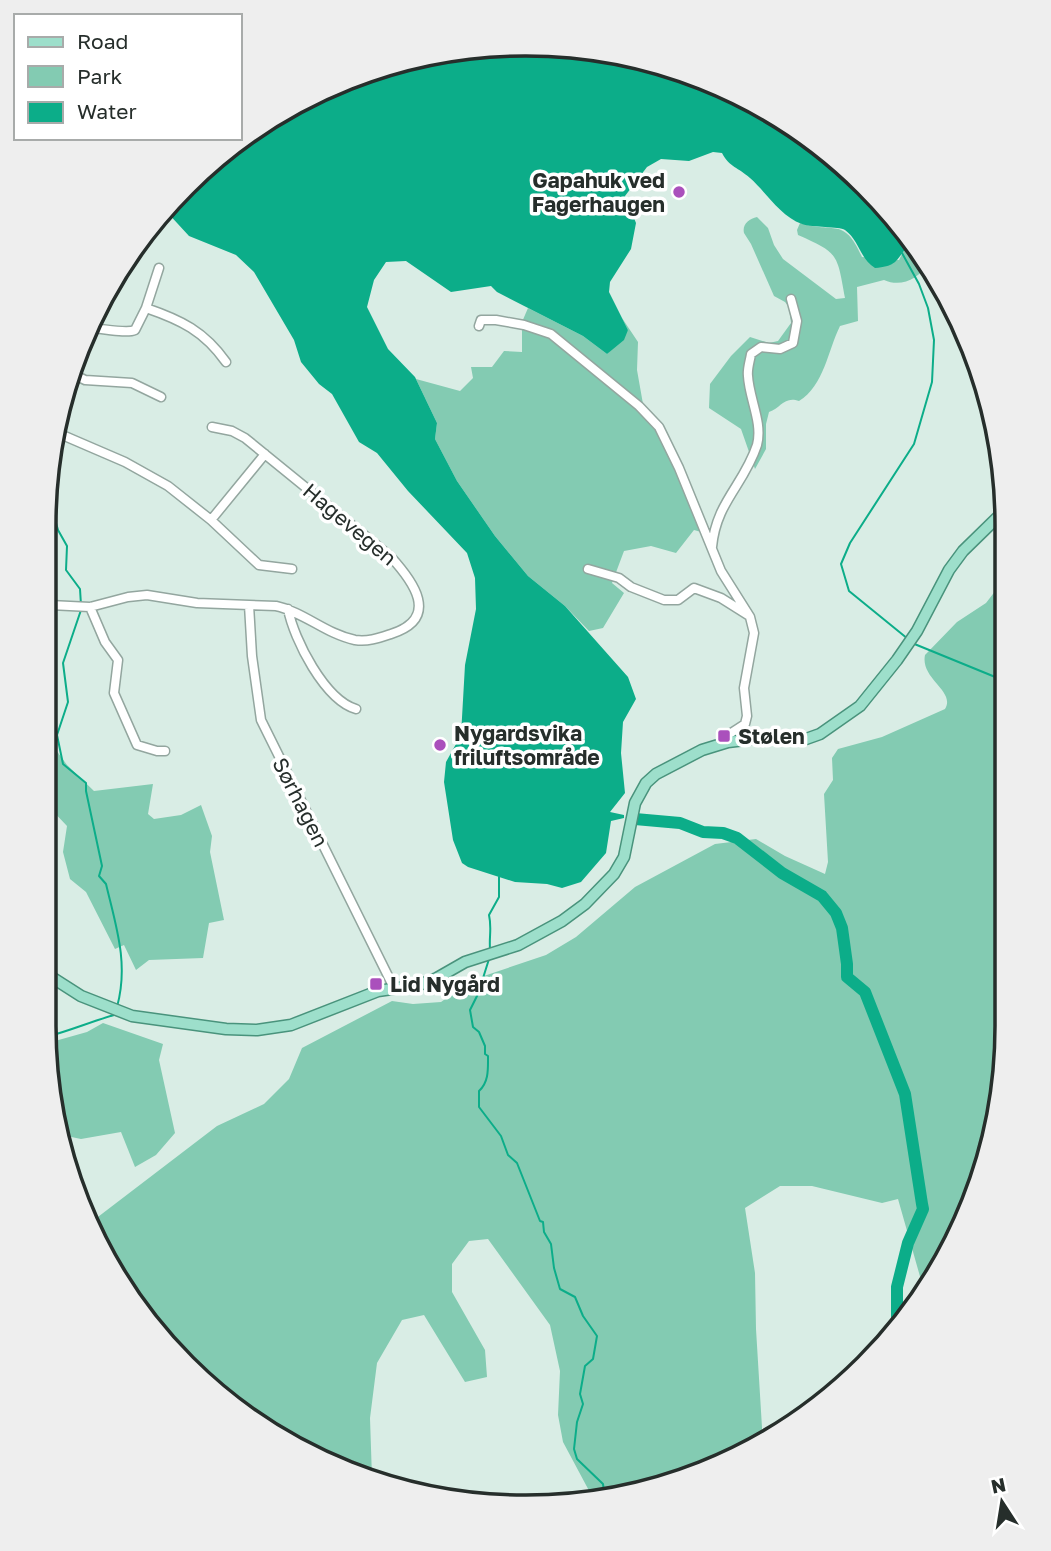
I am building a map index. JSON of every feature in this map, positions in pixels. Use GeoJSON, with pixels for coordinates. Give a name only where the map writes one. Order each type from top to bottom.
{"type":"FeatureCollection","features":[{"type":"Feature","properties":{"kind":"main road"},"geometry":{"type":"LineString","coordinates":[[56,980],[81,996],[132,1016],[241,1030],[290,1025],[378,991],[419,985],[437,978],[465,961],[506,951],[562,921],[605,885],[620,865],[635,803],[646,783],[674,762],[728,742],[753,738],[806,738],[834,727],[860,706],[917,631],[949,570],[963,551],[995,520]]}},
{"type":"Feature","properties":{"kind":"street"},"geometry":{"type":"LineString","coordinates":[[99,329],[132,332],[138,327],[159,268]]}},
{"type":"Feature","properties":{"kind":"street"},"geometry":{"type":"LineString","coordinates":[[712,550],[714,529],[720,511],[748,468],[758,442],[755,408],[747,376],[751,355],[761,347],[780,349],[793,343],[797,321],[791,299]]}},
{"type":"Feature","properties":{"kind":"street"},"geometry":{"type":"LineString","coordinates":[[146,308],[193,327],[226,362]]}},
{"type":"Feature","properties":{"kind":"street"},"geometry":{"type":"LineString","coordinates":[[479,327],[481,320],[496,320],[551,334],[649,415],[659,427],[679,468],[721,571],[750,617],[754,632],[744,688],[747,716],[745,723],[728,734],[728,742]]}},
{"type":"Feature","properties":{"kind":"street"},"geometry":{"type":"LineString","coordinates":[[80,378],[132,383],[161,397]]}},
{"type":"Feature","properties":{"kind":"street","name":"Hagevegen"},"geometry":{"type":"LineString","coordinates":[[56,606],[85,608],[147,595],[197,603],[288,609],[340,635],[363,641],[408,627],[417,616],[419,604],[410,580],[390,556],[265,454],[232,431],[212,427]]}},
{"type":"Feature","properties":{"kind":"street"},"geometry":{"type":"LineString","coordinates":[[65,436],[155,477],[211,520],[259,565],[292,569]]}},
{"type":"Feature","properties":{"kind":"street"},"geometry":{"type":"LineString","coordinates":[[211,520],[265,454]]}},
{"type":"Feature","properties":{"kind":"street"},"geometry":{"type":"LineString","coordinates":[[589,569],[619,578],[631,587],[664,600],[678,600],[694,589],[721,598],[750,617]]}},
{"type":"Feature","properties":{"kind":"street","name":"Sørhagen"},"geometry":{"type":"LineString","coordinates":[[249,605],[252,656],[261,720],[394,988]]}},
{"type":"Feature","properties":{"kind":"street"},"geometry":{"type":"LineString","coordinates":[[85,608],[118,660],[114,693],[137,745],[166,751]]}},
{"type":"Feature","properties":{"kind":"street"},"geometry":{"type":"LineString","coordinates":[[288,609],[294,630],[312,665],[335,697],[341,703],[356,709]]}},
{"type":"Feature","properties":{"kind":"green space"},"geometry":{"type":"Polygon","coordinates":[[[757,217],[768,228],[783,259],[836,299],[845,298],[837,263],[829,251],[798,235],[800,223],[843,231],[856,244],[862,257],[899,260],[904,249],[921,273],[903,282],[884,280],[857,287],[858,321],[840,326],[820,377],[807,394],[799,401],[786,401],[769,412],[766,449],[755,469],[741,429],[709,408],[710,384],[731,356],[750,337],[769,343],[778,341],[791,323],[789,307],[774,296],[744,233],[744,227],[757,217]]]}},
{"type":"Feature","properties":{"kind":"green space"},"geometry":{"type":"Polygon","coordinates":[[[528,308],[583,336],[607,354],[628,330],[622,318],[638,342],[637,370],[643,404],[658,423],[708,534],[694,530],[676,553],[651,546],[624,551],[612,583],[624,593],[603,628],[589,631],[565,606],[528,576],[495,536],[457,481],[435,439],[437,423],[416,379],[460,391],[473,378],[471,367],[492,367],[504,351],[522,352],[522,322],[528,308]]]}},
{"type":"Feature","properties":{"kind":"green space"},"geometry":{"type":"Polygon","coordinates":[[[995,591],[995,1026],[991,1087],[979,1147],[947,1233],[921,1279],[898,1199],[882,1203],[812,1186],[780,1186],[745,1208],[755,1273],[762,1431],[733,1447],[676,1470],[589,1491],[563,1442],[558,1415],[560,1371],[550,1325],[488,1239],[469,1241],[452,1264],[452,1292],[485,1350],[487,1377],[465,1382],[424,1315],[402,1320],[377,1363],[370,1418],[372,1469],[318,1447],[265,1416],[216,1378],[173,1335],[135,1286],[97,1217],[217,1126],[264,1104],[289,1079],[302,1048],[392,1001],[413,1004],[441,1002],[472,980],[546,955],[576,937],[635,887],[715,844],[756,839],[825,874],[828,862],[824,794],[833,780],[832,758],[838,749],[882,737],[945,709],[946,696],[928,671],[925,655],[957,622],[986,603],[995,591]]]}},
{"type":"Feature","properties":{"kind":"green space"},"geometry":{"type":"Polygon","coordinates":[[[56,750],[67,765],[94,791],[153,784],[148,814],[154,819],[181,815],[201,805],[212,836],[210,852],[224,920],[209,923],[203,958],[149,960],[136,970],[124,945],[115,949],[86,892],[70,879],[63,852],[67,826],[56,814],[56,750]]]}},
{"type":"Feature","properties":{"kind":"green space"},"geometry":{"type":"Polygon","coordinates":[[[103,1023],[163,1044],[159,1060],[175,1133],[156,1155],[135,1167],[121,1132],[81,1139],[70,1137],[60,1087],[56,1041],[87,1032],[103,1023]]]}},
{"type":"Feature","properties":{"kind":"water"},"geometry":{"type":"Polygon","coordinates":[[[526,56],[617,65],[676,81],[733,104],[786,135],[835,173],[878,216],[905,250],[894,263],[875,268],[866,260],[845,230],[807,225],[794,220],[780,210],[750,178],[728,162],[722,153],[713,152],[689,161],[661,159],[647,167],[625,196],[636,223],[631,249],[610,282],[609,292],[628,330],[624,340],[607,354],[583,336],[497,292],[491,286],[451,292],[406,261],[386,262],[374,280],[367,307],[388,349],[415,377],[437,423],[435,439],[457,481],[495,536],[528,576],[565,606],[628,677],[636,699],[623,722],[621,753],[625,793],[610,812],[624,815],[624,818],[611,821],[606,853],[581,882],[562,888],[515,882],[462,863],[453,840],[444,782],[446,762],[461,735],[465,665],[476,609],[475,578],[467,553],[408,491],[377,453],[359,442],[332,394],[319,384],[301,362],[294,340],[254,272],[236,255],[189,236],[172,217],[194,194],[240,153],[318,104],[375,81],[434,65],[526,56]]]}},
{"type":"Feature","properties":{"kind":"waterway"},"geometry":{"type":"LineString","coordinates":[[902,253],[919,284],[928,308],[934,340],[932,382],[914,444],[850,543],[841,564],[849,591],[908,639]]}},
{"type":"Feature","properties":{"kind":"waterway"},"geometry":{"type":"LineString","coordinates":[[56,523],[67,546],[66,570],[80,589],[81,605]]}},
{"type":"Feature","properties":{"kind":"waterway"},"geometry":{"type":"LineString","coordinates":[[81,610],[63,663],[68,702],[57,735],[63,764],[86,783],[102,866],[99,876],[106,884],[120,945],[122,976],[117,1007]]}},
{"type":"Feature","properties":{"kind":"waterway"},"geometry":{"type":"LineString","coordinates":[[912,643],[995,677]]}},
{"type":"Feature","properties":{"kind":"waterway"},"geometry":{"type":"LineString","coordinates":[[635,819],[680,823],[703,832],[723,833],[737,838],[782,873],[822,896],[836,913],[842,928],[847,977],[865,992],[905,1094],[923,1209],[908,1243],[897,1287],[897,1312]]}},
{"type":"Feature","properties":{"kind":"waterway"},"geometry":{"type":"LineString","coordinates":[[490,949],[489,915],[499,897],[499,877]]}},
{"type":"Feature","properties":{"kind":"waterway"},"geometry":{"type":"LineString","coordinates":[[489,959],[470,1010],[473,1027],[479,1032],[485,1046],[485,1054],[488,1056],[486,1079],[479,1091],[479,1107],[501,1136],[508,1155],[517,1163],[551,1244],[560,1289],[575,1297],[583,1316],[597,1336],[593,1359],[585,1366],[580,1394],[583,1404],[577,1422],[574,1449],[577,1459],[603,1484],[604,1488]]}},
{"type":"Feature","properties":{"kind":"waterway"},"geometry":{"type":"LineString","coordinates":[[56,1034],[114,1015]]}},
{"type":"Feature","properties":{"kind":"place","name":"Gapahuk ved Fagerhaugen"},"geometry":{"type":"Point","coordinates":[679,192]}},
{"type":"Feature","properties":{"kind":"place","name":"Stølen"},"geometry":{"type":"Point","coordinates":[724,736]}},
{"type":"Feature","properties":{"kind":"place","name":"Nygardsvika friluftsområde"},"geometry":{"type":"Point","coordinates":[440,745]}},
{"type":"Feature","properties":{"kind":"place","name":"Lid Nygård"},"geometry":{"type":"Point","coordinates":[376,984]}}]}
